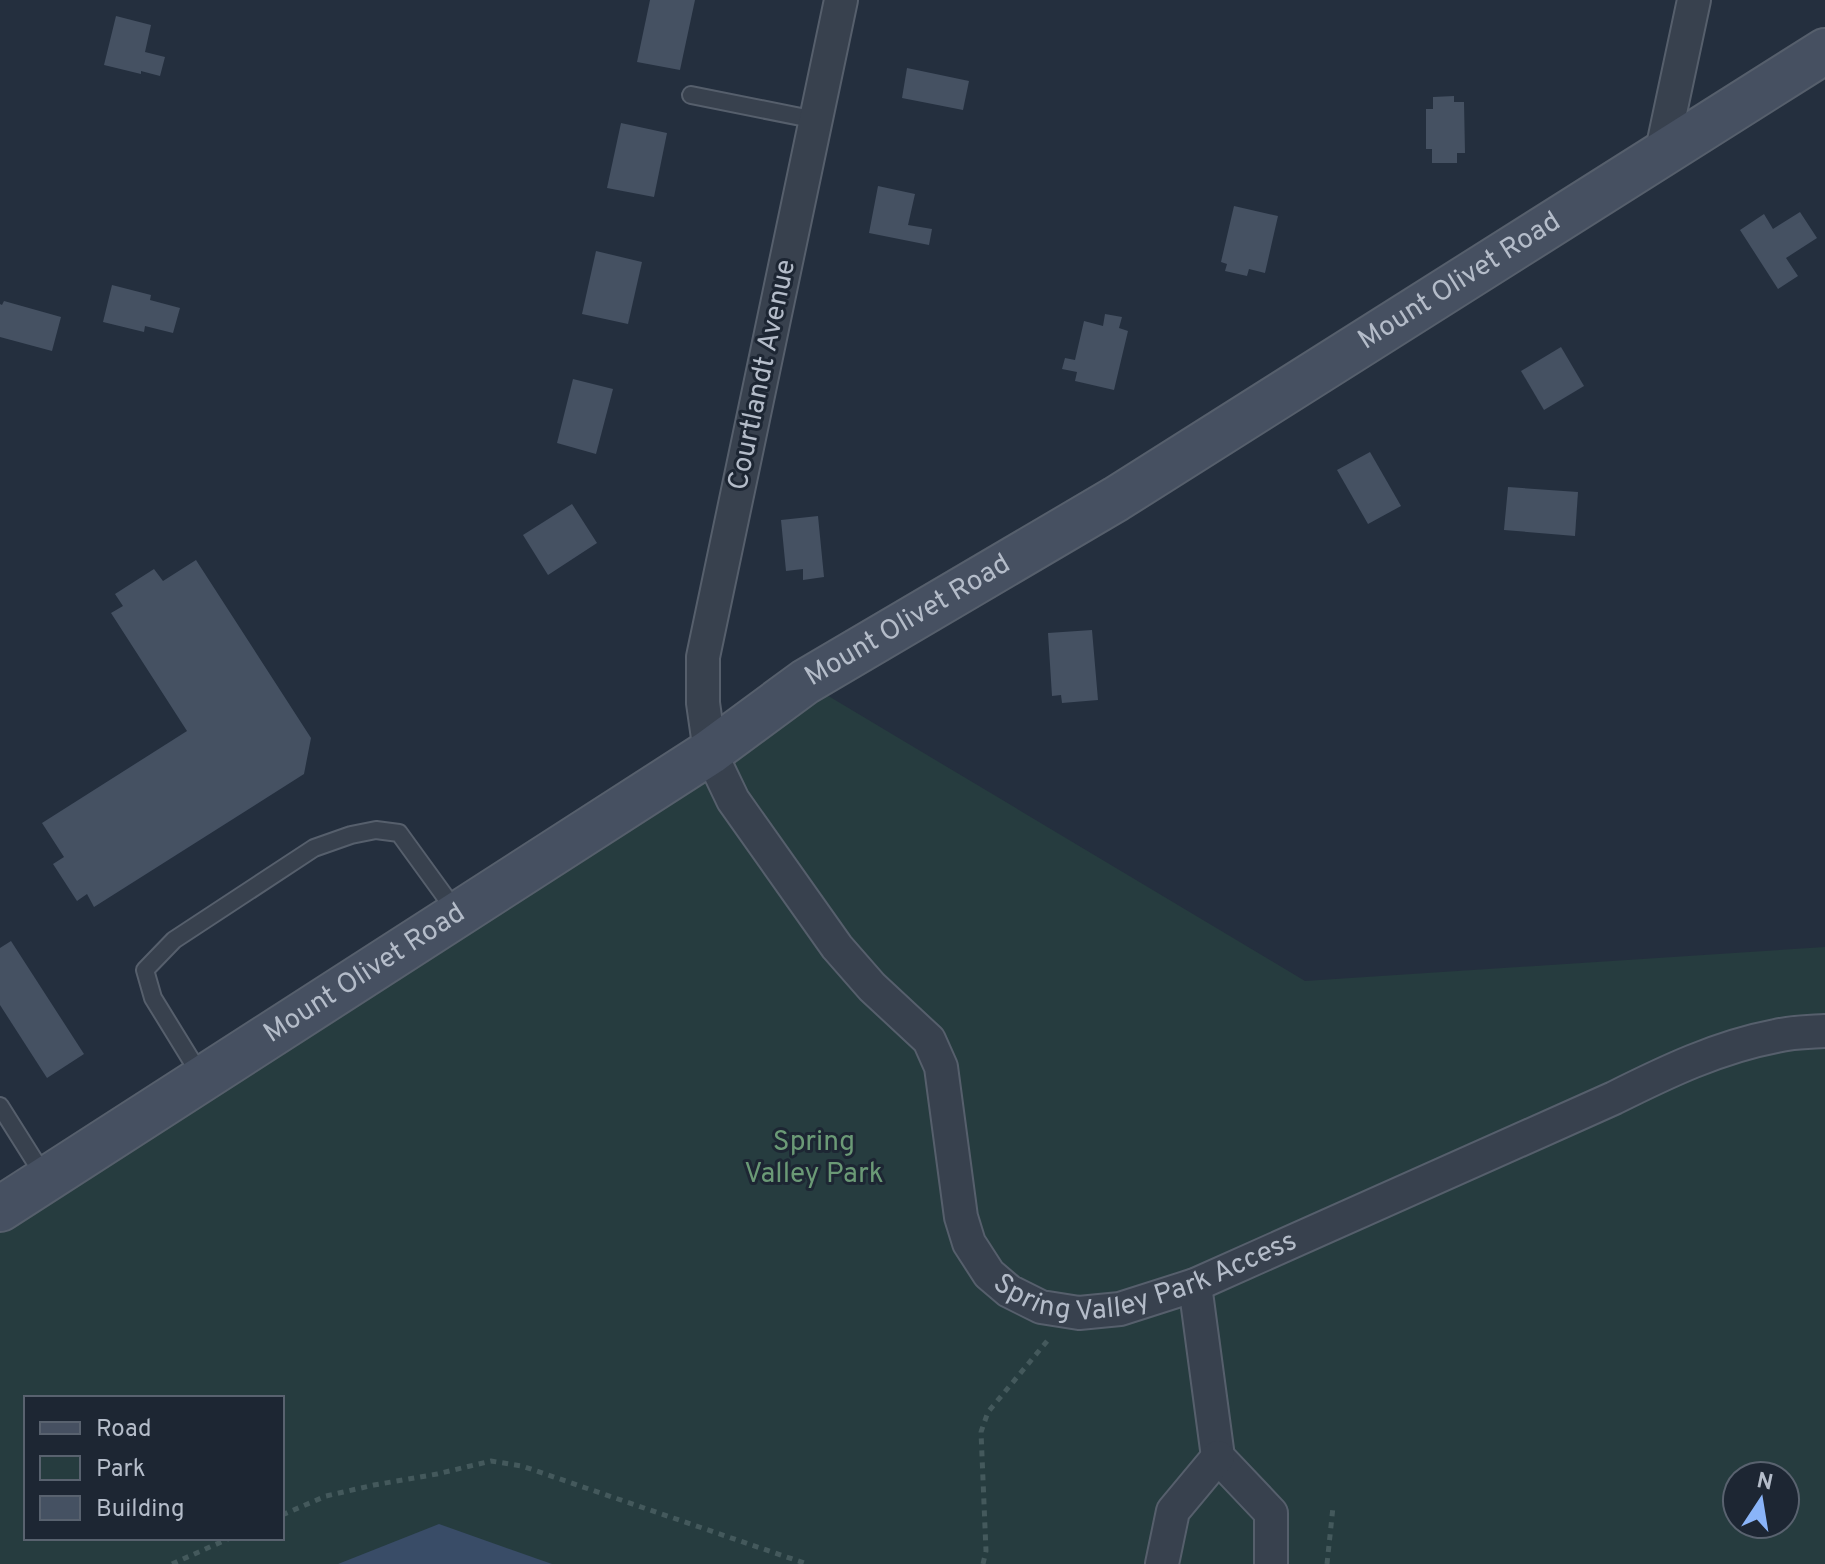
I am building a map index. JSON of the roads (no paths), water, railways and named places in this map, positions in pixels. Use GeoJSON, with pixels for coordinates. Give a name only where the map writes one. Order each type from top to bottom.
{"type":"FeatureCollection","features":[{"type":"Feature","properties":{"kind":"street","name":"Courtlandt Avenue"},"geometry":{"type":"LineString","coordinates":[[710,752],[703,703],[703,657],[841,0]]}},
{"type":"Feature","properties":{"kind":"street"},"geometry":{"type":"LineString","coordinates":[[1661,155],[1694,0]]}},
{"type":"Feature","properties":{"kind":"street","name":"Mount Olivet Road"},"geometry":{"type":"LineString","coordinates":[[0,1209],[710,752],[805,682],[1116,499],[1825,51]]}},
{"type":"Feature","properties":{"kind":"street","name":"Spring Valley Park Access"},"geometry":{"type":"LineString","coordinates":[[710,752],[733,800],[837,947],[872,987],[929,1040],[941,1067],[961,1217],[969,1243],[989,1274],[1009,1291],[1041,1307],[1079,1313],[1120,1309],[1195,1285],[1674,1068],[1729,1047],[1778,1035],[1825,1031]]}},
{"type":"Feature","properties":{"kind":"street"},"geometry":{"type":"LineString","coordinates":[[1195,1285],[1218,1457],[1271,1513],[1271,1564]]}},
{"type":"Feature","properties":{"kind":"street"},"geometry":{"type":"LineString","coordinates":[[1162,1564],[1173,1511],[1218,1457]]}},
{"type":"Feature","properties":{"kind":"lane"},"geometry":{"type":"LineString","coordinates":[[691,95],[816,120]]}},
{"type":"Feature","properties":{"kind":"lane"},"geometry":{"type":"LineString","coordinates":[[202,1078],[153,998],[145,970],[174,940],[314,848],[376,830],[399,833],[458,914]]}},
{"type":"Feature","properties":{"kind":"lane"},"geometry":{"type":"LineString","coordinates":[[0,1106],[46,1179]]}},
{"type":"Feature","properties":{"kind":"water"},"geometry":{"type":"Polygon","coordinates":[[[439,1524],[552,1564],[338,1564],[439,1524]]]}},
{"type":"Feature","properties":{"kind":"park label","name":"Spring Valley Park"},"geometry":{"type":"Point","coordinates":[814,1159]}}]}
